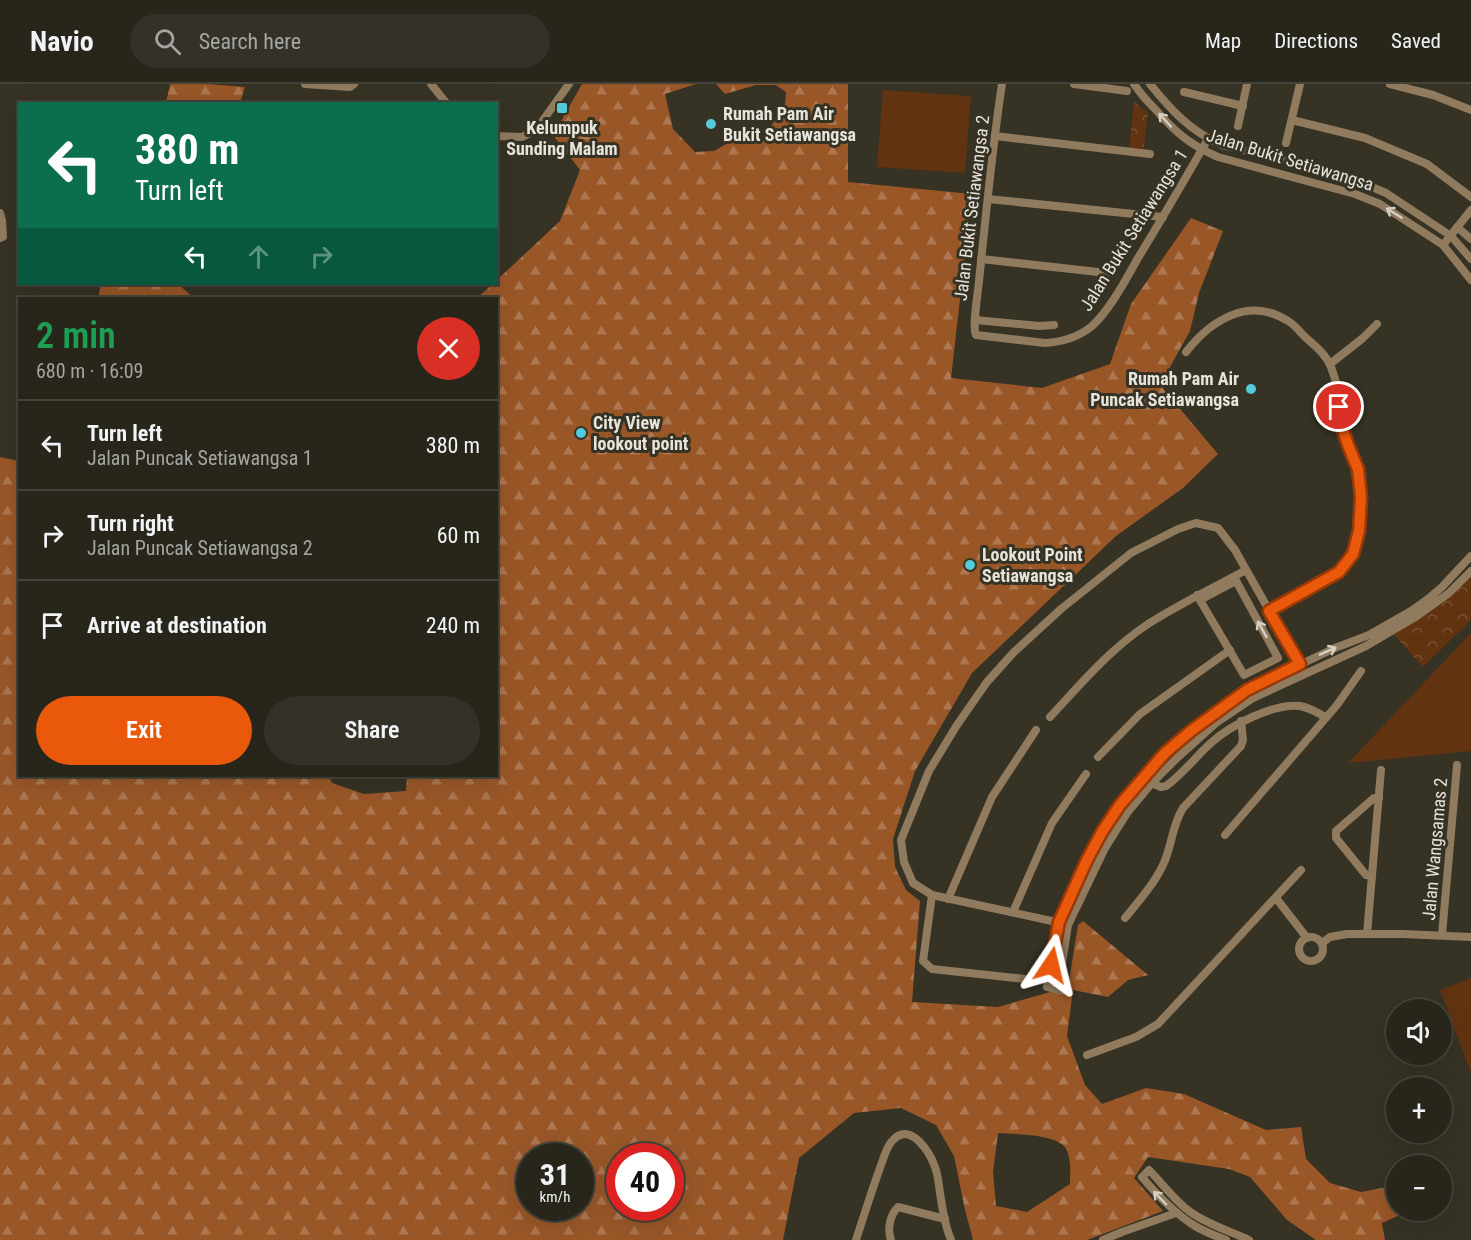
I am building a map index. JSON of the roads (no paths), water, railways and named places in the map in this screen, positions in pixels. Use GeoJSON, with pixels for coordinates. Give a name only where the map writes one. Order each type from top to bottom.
{"type":"FeatureCollection","features":[{"type":"Feature","properties":{"kind":"street"},"geometry":{"type":"LineString","coordinates":[[305,84],[350,87],[354,84]]}},
{"type":"Feature","properties":{"kind":"street"},"geometry":{"type":"LineString","coordinates":[[431,84],[445,102]]}},
{"type":"Feature","properties":{"kind":"street"},"geometry":{"type":"LineString","coordinates":[[498,136],[522,137],[536,130],[569,84]]}},
{"type":"Feature","properties":{"kind":"street","name":"Jalan Bukit Setiawangsa 2"},"geometry":{"type":"LineString","coordinates":[[976,335],[974,333],[981,259],[1002,84]]}},
{"type":"Feature","properties":{"kind":"street"},"geometry":{"type":"LineString","coordinates":[[1074,84],[1127,92]]}},
{"type":"Feature","properties":{"kind":"street","name":"Jalan Bukit Setiawangsa"},"geometry":{"type":"LineString","coordinates":[[1134,84],[1173,129],[1202,150],[1218,157],[1355,194],[1380,204],[1443,245],[1471,280]]}},
{"type":"Feature","properties":{"kind":"street","name":"Jalan Bukit Setiawangsa"},"geometry":{"type":"LineString","coordinates":[[1150,84],[1173,112],[1208,139],[1222,145],[1360,182],[1386,194],[1451,236],[1471,259]]}},
{"type":"Feature","properties":{"kind":"street"},"geometry":{"type":"LineString","coordinates":[[1238,126],[1247,84]]}},
{"type":"Feature","properties":{"kind":"street"},"geometry":{"type":"LineString","coordinates":[[1286,143],[1300,84]]}},
{"type":"Feature","properties":{"kind":"street"},"geometry":{"type":"LineString","coordinates":[[1390,84],[1433,95],[1471,110]]}},
{"type":"Feature","properties":{"kind":"street"},"geometry":{"type":"LineString","coordinates":[[1184,92],[1243,106]]}},
{"type":"Feature","properties":{"kind":"street"},"geometry":{"type":"LineString","coordinates":[[1292,120],[1365,138],[1386,146],[1427,164],[1471,197]]}},
{"type":"Feature","properties":{"kind":"street"},"geometry":{"type":"LineString","coordinates":[[995,136],[1150,154]]}},
{"type":"Feature","properties":{"kind":"street","name":"Jalan Bukit Setiawangsa 1"},"geometry":{"type":"LineString","coordinates":[[976,335],[1045,343],[1070,338],[1090,327],[1103,315],[1208,139]]}},
{"type":"Feature","properties":{"kind":"street"},"geometry":{"type":"LineString","coordinates":[[988,199],[1163,217]]}},
{"type":"Feature","properties":{"kind":"street"},"geometry":{"type":"LineString","coordinates":[[1443,245],[1471,210]]}},
{"type":"Feature","properties":{"kind":"street"},"geometry":{"type":"LineString","coordinates":[[0,213],[1,238]]}},
{"type":"Feature","properties":{"kind":"street"},"geometry":{"type":"LineString","coordinates":[[1457,227],[1471,239]]}},
{"type":"Feature","properties":{"kind":"street"},"geometry":{"type":"LineString","coordinates":[[981,259],[1107,273]]}},
{"type":"Feature","properties":{"kind":"street"},"geometry":{"type":"LineString","coordinates":[[1186,352],[1195,340],[1214,323],[1245,310],[1266,311],[1288,321],[1322,353],[1330,364],[1338,393],[1340,421],[1358,469],[1361,497],[1359,531],[1353,554],[1339,572],[1269,611]]}},
{"type":"Feature","properties":{"kind":"street"},"geometry":{"type":"LineString","coordinates":[[975,320],[1039,326],[1054,325]]}},
{"type":"Feature","properties":{"kind":"street"},"geometry":{"type":"LineString","coordinates":[[1330,364],[1377,324]]}},
{"type":"Feature","properties":{"kind":"street"},"geometry":{"type":"LineString","coordinates":[[1068,925],[932,895],[913,883],[904,862],[901,840],[929,771],[957,724],[987,682],[1014,652],[1061,609],[1131,554],[1178,529],[1196,523],[1218,528],[1235,550],[1305,674]]}},
{"type":"Feature","properties":{"kind":"street"},"geometry":{"type":"LineString","coordinates":[[1471,556],[1442,587],[1411,610],[1369,635],[1300,664],[1247,690],[1165,753],[1120,805],[1087,860],[1059,922],[1047,987],[1058,990],[1068,925],[1105,848],[1127,813],[1177,758],[1216,723],[1253,698],[1366,646],[1417,616],[1449,593],[1471,571]]}},
{"type":"Feature","properties":{"kind":"street"},"geometry":{"type":"LineString","coordinates":[[1050,717],[1100,663],[1147,625],[1235,579],[1246,570]]}},
{"type":"Feature","properties":{"kind":"street"},"geometry":{"type":"LineString","coordinates":[[1199,598],[1244,675],[1278,658],[1235,579]]}},
{"type":"Feature","properties":{"kind":"street"},"geometry":{"type":"LineString","coordinates":[[1098,757],[1140,714],[1230,650]]}},
{"type":"Feature","properties":{"kind":"street"},"geometry":{"type":"LineString","coordinates":[[1225,836],[1337,705],[1361,671]]}},
{"type":"Feature","properties":{"kind":"street"},"geometry":{"type":"LineString","coordinates":[[1152,783],[1161,787],[1166,786],[1214,740],[1241,721],[1289,706],[1311,708],[1325,717]]}},
{"type":"Feature","properties":{"kind":"street"},"geometry":{"type":"LineString","coordinates":[[1125,918],[1150,886],[1164,863],[1183,808],[1241,746],[1243,740],[1241,721]]}},
{"type":"Feature","properties":{"kind":"street"},"geometry":{"type":"LineString","coordinates":[[948,899],[992,797],[1036,730]]}},
{"type":"Feature","properties":{"kind":"street","name":"Jalan Wangsamas 2"},"geometry":{"type":"LineString","coordinates":[[1442,935],[1457,765]]}},
{"type":"Feature","properties":{"kind":"street"},"geometry":{"type":"LineString","coordinates":[[1367,934],[1381,770]]}},
{"type":"Feature","properties":{"kind":"street"},"geometry":{"type":"LineString","coordinates":[[1013,912],[1052,823],[1086,774]]}},
{"type":"Feature","properties":{"kind":"street"},"geometry":{"type":"LineString","coordinates":[[1372,876],[1366,875],[1335,835],[1336,831],[1374,798],[1379,798]]}},
{"type":"Feature","properties":{"kind":"street"},"geometry":{"type":"LineString","coordinates":[[1087,1054],[1136,1037],[1158,1024],[1301,870]]}},
{"type":"Feature","properties":{"kind":"street"},"geometry":{"type":"LineString","coordinates":[[932,895],[923,961],[932,969],[1034,980]]}},
{"type":"Feature","properties":{"kind":"street"},"geometry":{"type":"LineString","coordinates":[[1276,898],[1307,938]]}},
{"type":"Feature","properties":{"kind":"street"},"geometry":{"type":"LineString","coordinates":[[1322,943],[1330,937],[1347,934],[1471,937]]}},
{"type":"Feature","properties":{"kind":"street"},"geometry":{"type":"LineString","coordinates":[[1307,938],[1315,938],[1322,943],[1323,950],[1320,958],[1315,961],[1304,959],[1299,950],[1302,942],[1307,938]]}},
{"type":"Feature","properties":{"kind":"street"},"geometry":{"type":"LineString","coordinates":[[856,1240],[891,1141],[902,1135],[910,1135],[917,1139],[930,1155],[939,1179],[945,1219],[951,1240]]}},
{"type":"Feature","properties":{"kind":"street"},"geometry":{"type":"LineString","coordinates":[[1226,1240],[1197,1227],[1176,1213],[1142,1177],[1149,1170],[1190,1212],[1250,1240]]}},
{"type":"Feature","properties":{"kind":"street"},"geometry":{"type":"LineString","coordinates":[[891,1240],[890,1224],[898,1208],[945,1219]]}},
{"type":"Feature","properties":{"kind":"street"},"geometry":{"type":"LineString","coordinates":[[1104,1240],[1176,1213]]}},
{"type":"Feature","properties":{"kind":"place","name":"Kelumpuk Sunding Malam"},"geometry":{"type":"Point","coordinates":[562,108]}},
{"type":"Feature","properties":{"kind":"place","name":"Rumah Pam Air Bukit Setiawangsa"},"geometry":{"type":"Point","coordinates":[711,124]}},
{"type":"Feature","properties":{"kind":"place","name":"Rumah Pam Air Puncak Setiawangsa"},"geometry":{"type":"Point","coordinates":[1251,389]}},
{"type":"Feature","properties":{"kind":"place","name":"City View lookout point"},"geometry":{"type":"Point","coordinates":[581,433]}},
{"type":"Feature","properties":{"kind":"place","name":"Lookout Point Setiawangsa"},"geometry":{"type":"Point","coordinates":[970,565]}}]}
